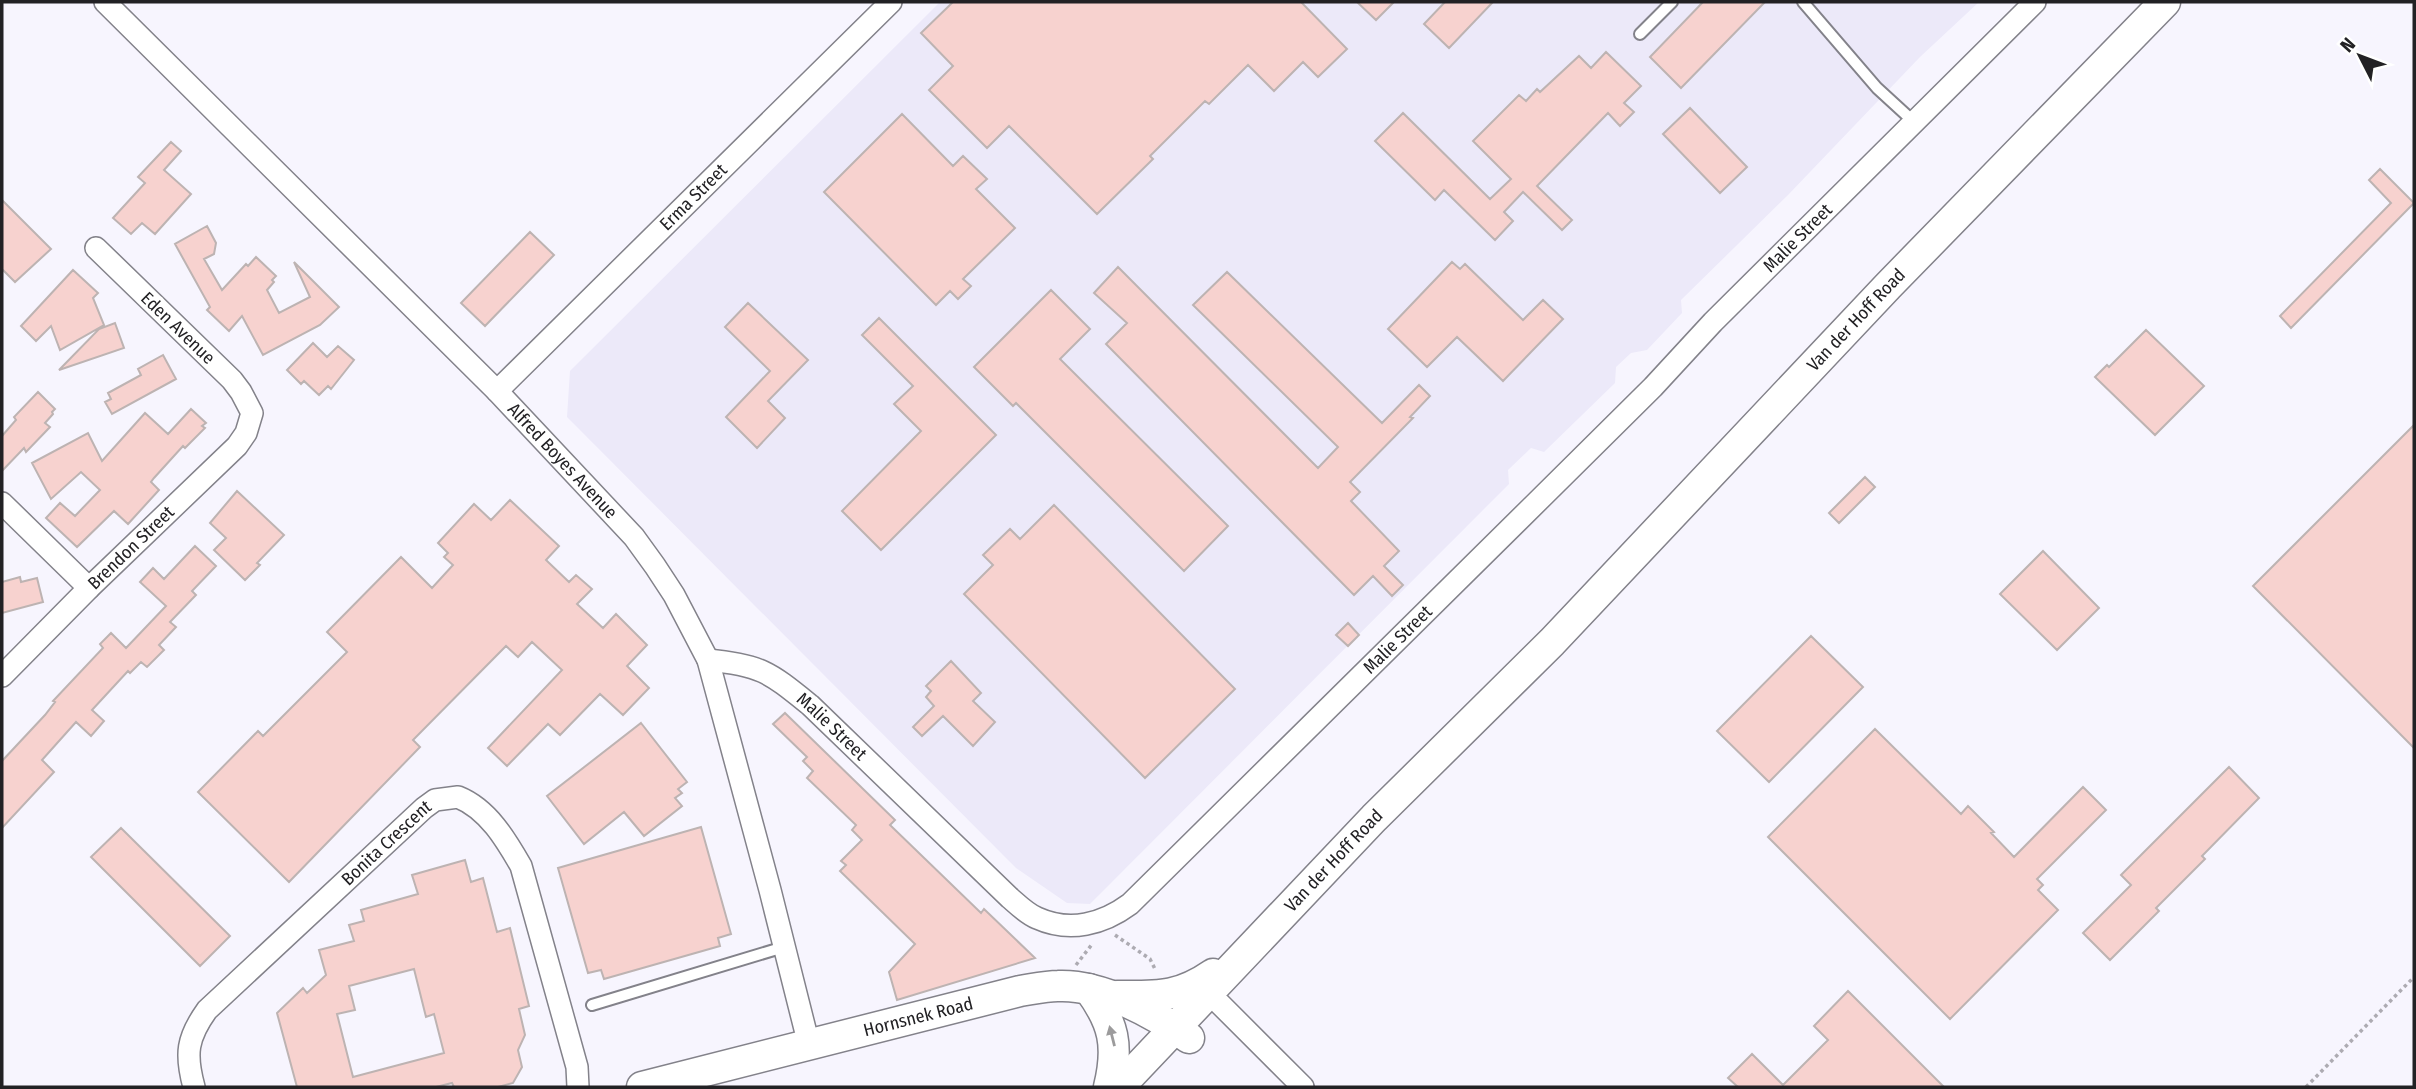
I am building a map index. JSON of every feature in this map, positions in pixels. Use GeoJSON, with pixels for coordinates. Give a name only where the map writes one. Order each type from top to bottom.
{"type":"FeatureCollection","features":[{"type":"Feature","properties":{"kind":"main road","name":"Van der Hoff Road"},"geometry":{"type":"LineString","coordinates":[[1143,1087],[1182,1032],[1272,927],[1374,818],[1552,642],[1888,286],[2165,2]]}},
{"type":"Feature","properties":{"kind":"main road","name":"Van der Hoff Road"},"geometry":{"type":"LineString","coordinates":[[1119,1087],[1182,1032],[1220,1004],[1469,741],[1552,642]]}},
{"type":"Feature","properties":{"kind":"main road"},"geometry":{"type":"LineString","coordinates":[[1170,995],[1194,987],[1272,927]]}},
{"type":"Feature","properties":{"kind":"main road","name":"Hornsnek Road"},"geometry":{"type":"LineString","coordinates":[[642,1087],[1020,990],[1087,990],[1170,995]]}},
{"type":"Feature","properties":{"kind":"main road"},"geometry":{"type":"LineString","coordinates":[[1087,990],[1182,1032]]}},
{"type":"Feature","properties":{"kind":"main road"},"geometry":{"type":"LineString","coordinates":[[1087,990],[1102,1007],[1112,1031],[1116,1051],[1109,1087]]}},
{"type":"Feature","properties":{"kind":"street","name":"Alfred Boyes Avenue"},"geometry":{"type":"LineString","coordinates":[[105,2],[497,391],[634,537],[674,595],[708,660],[809,1045]]}},
{"type":"Feature","properties":{"kind":"street","name":"Erma Street"},"geometry":{"type":"LineString","coordinates":[[497,391],[891,2]]}},
{"type":"Feature","properties":{"kind":"street","name":"Malie Street"},"geometry":{"type":"LineString","coordinates":[[708,660],[751,665],[774,676],[810,705],[1010,898],[1036,918],[1069,926],[1110,922],[1545,495],[1653,387],[1713,322],[2035,2]]}},
{"type":"Feature","properties":{"kind":"street","name":"Eden Avenue"},"geometry":{"type":"LineString","coordinates":[[96,248],[232,380],[242,392],[252,414]]}},
{"type":"Feature","properties":{"kind":"street","name":"Brendon Street"},"geometry":{"type":"LineString","coordinates":[[2,676],[237,446],[246,433],[252,414]]}},
{"type":"Feature","properties":{"kind":"street"},"geometry":{"type":"LineString","coordinates":[[2,503],[89,588]]}},
{"type":"Feature","properties":{"kind":"street","name":"Bonita Crescent"},"geometry":{"type":"LineString","coordinates":[[194,1087],[188,1051],[194,1028],[207,1010],[424,808],[435,800],[458,797],[480,810],[508,843],[521,866],[577,1067],[578,1087]]}},
{"type":"Feature","properties":{"kind":"street"},"geometry":{"type":"LineString","coordinates":[[1220,1004],[1303,1087]]}},
{"type":"Feature","properties":{"kind":"lane"},"geometry":{"type":"LineString","coordinates":[[1640,34],[1672,2]]}},
{"type":"Feature","properties":{"kind":"lane"},"geometry":{"type":"LineString","coordinates":[[1803,2],[1877,88],[1913,121]]}},
{"type":"Feature","properties":{"kind":"lane"},"geometry":{"type":"LineString","coordinates":[[592,1005],[785,947]]}},
{"type":"Feature","properties":{"kind":"path"},"geometry":{"type":"LineString","coordinates":[[1087,990],[1110,922],[1150,959],[1170,995]]}},
{"type":"Feature","properties":{"kind":"path"},"geometry":{"type":"LineString","coordinates":[[2305,1087],[2414,976]]}},
{"type":"Feature","properties":{"kind":"shaded area"},"geometry":{"type":"Polygon","coordinates":[[[940,2],[1979,2],[1920,57],[1788,195],[1681,300],[1682,313],[1647,350],[1631,353],[1616,367],[1615,383],[1544,452],[1531,448],[1508,470],[1509,484],[1090,904],[1067,903],[1016,868],[567,417],[570,371],[940,2]]]}},
{"type":"Feature","properties":{"kind":"building"},"geometry":{"type":"Polygon","coordinates":[[[953,2],[1301,2],[1347,49],[1318,77],[1303,62],[1274,91],[1248,65],[1209,104],[1205,101],[1150,156],[1153,159],[1097,214],[1009,126],[987,148],[929,90],[953,66],[921,33],[953,2]]]}},
{"type":"Feature","properties":{"kind":"building"},"geometry":{"type":"Polygon","coordinates":[[[1357,2],[1394,2],[1376,20],[1357,2]]]}},
{"type":"Feature","properties":{"kind":"building"},"geometry":{"type":"Polygon","coordinates":[[[1445,2],[1493,2],[1449,48],[1424,24],[1445,2]]]}},
{"type":"Feature","properties":{"kind":"building"},"geometry":{"type":"Polygon","coordinates":[[[1703,2],[1765,2],[1681,88],[1650,57],[1703,2]]]}},
{"type":"Feature","properties":{"kind":"building"},"geometry":{"type":"Polygon","coordinates":[[[1606,52],[1641,86],[1624,103],[1634,112],[1620,126],[1608,113],[1537,186],[1572,220],[1562,230],[1523,192],[1504,212],[1513,221],[1495,240],[1444,190],[1435,200],[1375,141],[1403,113],[1490,199],[1511,179],[1473,141],[1519,95],[1526,101],[1537,89],[1540,92],[1579,56],[1591,68],[1606,52]]]}},
{"type":"Feature","properties":{"kind":"building"},"geometry":{"type":"Polygon","coordinates":[[[1690,108],[1747,167],[1720,193],[1663,134],[1690,108]]]}},
{"type":"Feature","properties":{"kind":"building"},"geometry":{"type":"Polygon","coordinates":[[[902,114],[953,166],[963,156],[987,179],[976,189],[1015,228],[963,279],[971,286],[958,299],[950,291],[936,305],[824,192],[902,114]]]}},
{"type":"Feature","properties":{"kind":"building"},"geometry":{"type":"Polygon","coordinates":[[[171,142],[181,151],[164,170],[191,194],[155,234],[142,223],[131,234],[113,218],[145,183],[138,177],[171,142]]]}},
{"type":"Feature","properties":{"kind":"building"},"geometry":{"type":"Polygon","coordinates":[[[2380,169],[2414,203],[2291,328],[2280,316],[2391,203],[2369,180],[2380,169]]]}},
{"type":"Feature","properties":{"kind":"building"},"geometry":{"type":"Polygon","coordinates":[[[2,200],[51,249],[15,282],[2,269],[2,200]]]}},
{"type":"Feature","properties":{"kind":"building"},"geometry":{"type":"Polygon","coordinates":[[[207,226],[216,243],[214,254],[204,259],[222,290],[256,257],[276,276],[267,290],[279,313],[310,297],[294,262],[339,307],[320,325],[263,355],[242,316],[229,331],[207,310],[210,307],[175,244],[207,226]]]}},
{"type":"Feature","properties":{"kind":"building"},"geometry":{"type":"Polygon","coordinates":[[[530,232],[554,255],[485,326],[461,303],[530,232]]]}},
{"type":"Feature","properties":{"kind":"building"},"geometry":{"type":"Polygon","coordinates":[[[1452,262],[1460,269],[1465,264],[1523,320],[1543,300],[1563,319],[1503,381],[1457,337],[1427,367],[1388,329],[1452,262]]]}},
{"type":"Feature","properties":{"kind":"building"},"geometry":{"type":"Polygon","coordinates":[[[1118,267],[1318,468],[1338,447],[1193,305],[1227,272],[1382,423],[1419,385],[1430,396],[1410,417],[1413,418],[1350,482],[1360,492],[1351,501],[1399,551],[1384,566],[1403,585],[1392,596],[1373,576],[1354,595],[1106,344],[1127,323],[1094,293],[1118,267]]]}},
{"type":"Feature","properties":{"kind":"building"},"geometry":{"type":"Polygon","coordinates":[[[73,270],[98,293],[93,298],[104,325],[60,350],[51,326],[36,341],[21,326],[73,270]]]}},
{"type":"Feature","properties":{"kind":"building"},"geometry":{"type":"Polygon","coordinates":[[[1051,290],[1090,329],[1060,359],[1228,526],[1184,571],[1016,403],[1013,406],[974,367],[1051,290]]]}},
{"type":"Feature","properties":{"kind":"building"},"geometry":{"type":"Polygon","coordinates":[[[748,303],[808,360],[768,401],[785,418],[757,448],[726,417],[770,371],[725,327],[748,303]]]}},
{"type":"Feature","properties":{"kind":"building"},"geometry":{"type":"Polygon","coordinates":[[[879,318],[996,435],[881,550],[842,511],[921,431],[894,404],[913,386],[862,335],[879,318]]]}},
{"type":"Feature","properties":{"kind":"building"},"geometry":{"type":"Polygon","coordinates":[[[115,323],[124,348],[59,370],[99,329],[115,323]]]}},
{"type":"Feature","properties":{"kind":"building"},"geometry":{"type":"Polygon","coordinates":[[[2146,330],[2204,386],[2155,435],[2095,377],[2107,365],[2109,367],[2146,330]]]}},
{"type":"Feature","properties":{"kind":"building"},"geometry":{"type":"Polygon","coordinates":[[[313,343],[327,357],[338,346],[354,360],[331,389],[328,386],[319,395],[304,381],[301,384],[287,370],[313,343]]]}},
{"type":"Feature","properties":{"kind":"building"},"geometry":{"type":"Polygon","coordinates":[[[163,355],[176,379],[112,414],[105,402],[111,399],[108,393],[141,375],[138,369],[163,355]]]}},
{"type":"Feature","properties":{"kind":"building"},"geometry":{"type":"Polygon","coordinates":[[[38,392],[55,409],[45,423],[50,427],[26,452],[24,448],[2,471],[2,436],[16,420],[14,417],[38,392]]]}},
{"type":"Feature","properties":{"kind":"building"},"geometry":{"type":"Polygon","coordinates":[[[191,409],[206,423],[202,426],[205,428],[185,448],[183,446],[154,478],[151,482],[159,490],[128,524],[114,511],[77,547],[46,518],[60,503],[75,516],[100,490],[81,472],[51,499],[32,463],[88,433],[102,461],[145,413],[168,434],[191,409]]]}},
{"type":"Feature","properties":{"kind":"building"},"geometry":{"type":"Polygon","coordinates":[[[2414,425],[2414,748],[2253,586],[2414,425]]]}},
{"type":"Feature","properties":{"kind":"building"},"geometry":{"type":"Polygon","coordinates":[[[1865,477],[1875,487],[1839,523],[1829,513],[1865,477]]]}},
{"type":"Feature","properties":{"kind":"building"},"geometry":{"type":"Polygon","coordinates":[[[237,491],[284,535],[245,580],[214,550],[226,538],[210,523],[237,491]]]}},
{"type":"Feature","properties":{"kind":"building"},"geometry":{"type":"Polygon","coordinates":[[[510,500],[559,546],[546,560],[569,582],[576,575],[592,589],[577,604],[603,628],[616,614],[647,645],[627,666],[649,688],[623,715],[600,694],[560,735],[548,724],[507,766],[488,748],[562,670],[532,642],[518,657],[506,646],[413,740],[420,747],[289,882],[198,792],[258,731],[263,736],[347,652],[327,632],[401,557],[432,588],[453,565],[444,557],[448,553],[438,543],[474,504],[491,520],[510,500]]]}},
{"type":"Feature","properties":{"kind":"building"},"geometry":{"type":"Polygon","coordinates":[[[1054,505],[1235,689],[1145,778],[964,594],[993,565],[983,555],[1010,529],[1020,539],[1054,505]]]}},
{"type":"Feature","properties":{"kind":"building"},"geometry":{"type":"Polygon","coordinates":[[[195,546],[216,566],[192,591],[196,595],[170,622],[176,627],[159,645],[164,650],[147,667],[141,662],[130,673],[128,671],[92,710],[104,721],[91,736],[76,722],[42,760],[54,772],[2,828],[2,761],[103,648],[100,644],[111,633],[126,648],[166,606],[140,582],[153,568],[164,579],[195,546]]]}},
{"type":"Feature","properties":{"kind":"building"},"geometry":{"type":"Polygon","coordinates":[[[2043,551],[2099,608],[2057,650],[2000,594],[2043,551]]]}},
{"type":"Feature","properties":{"kind":"building"},"geometry":{"type":"Polygon","coordinates":[[[20,577],[21,582],[37,578],[43,602],[2,613],[2,582],[20,577]]]}},
{"type":"Feature","properties":{"kind":"building"},"geometry":{"type":"Polygon","coordinates":[[[1348,623],[1359,635],[1348,646],[1336,635],[1348,623]]]}},
{"type":"Feature","properties":{"kind":"building"},"geometry":{"type":"Polygon","coordinates":[[[1811,636],[1863,687],[1769,782],[1717,731],[1811,636]]]}},
{"type":"Feature","properties":{"kind":"building"},"geometry":{"type":"Polygon","coordinates":[[[951,661],[981,693],[973,701],[995,722],[973,746],[943,716],[922,736],[913,727],[934,706],[926,697],[931,691],[926,686],[951,661]]]}},
{"type":"Feature","properties":{"kind":"building"},"geometry":{"type":"Polygon","coordinates":[[[785,713],[895,820],[890,825],[981,913],[984,909],[1035,958],[897,1000],[889,972],[915,944],[840,871],[846,865],[841,861],[862,840],[852,830],[856,825],[807,778],[813,771],[803,761],[807,757],[773,724],[785,713]]]}},
{"type":"Feature","properties":{"kind":"building"},"geometry":{"type":"Polygon","coordinates":[[[641,723],[687,782],[678,789],[682,793],[675,798],[682,806],[644,836],[624,812],[584,844],[547,796],[641,723]]]}},
{"type":"Feature","properties":{"kind":"building"},"geometry":{"type":"Polygon","coordinates":[[[1875,729],[1961,814],[1968,806],[2014,857],[2083,787],[2106,810],[2037,879],[2043,885],[2038,890],[2058,910],[1950,1019],[1768,837],[1875,729]]]}},
{"type":"Feature","properties":{"kind":"building"},"geometry":{"type":"Polygon","coordinates":[[[2229,767],[2259,798],[2202,856],[2205,859],[2156,908],[2159,911],[2110,960],[2083,933],[2131,885],[2121,875],[2229,767]]]}},
{"type":"Feature","properties":{"kind":"building"},"geometry":{"type":"Polygon","coordinates":[[[701,827],[731,934],[718,938],[720,946],[604,979],[601,970],[588,973],[558,868],[701,827]]]}},
{"type":"Feature","properties":{"kind":"building"},"geometry":{"type":"Polygon","coordinates":[[[121,828],[230,936],[200,966],[91,857],[121,828]]]}},
{"type":"Feature","properties":{"kind":"building"},"geometry":{"type":"Polygon","coordinates":[[[465,860],[471,882],[483,878],[497,932],[510,928],[529,1006],[519,1009],[525,1035],[518,1050],[522,1067],[513,1083],[498,1087],[454,1087],[452,1083],[436,1087],[297,1087],[277,1013],[303,988],[307,993],[326,975],[319,950],[354,941],[349,925],[364,921],[361,910],[418,894],[412,875],[465,860]],[[414,969],[349,986],[355,1010],[337,1014],[353,1077],[444,1053],[434,1014],[426,1017],[414,969]]]}},
{"type":"Feature","properties":{"kind":"building"},"geometry":{"type":"Polygon","coordinates":[[[1848,991],[1944,1087],[1738,1087],[1728,1078],[1752,1054],[1783,1085],[1828,1040],[1814,1026],[1848,991]]]}}]}
